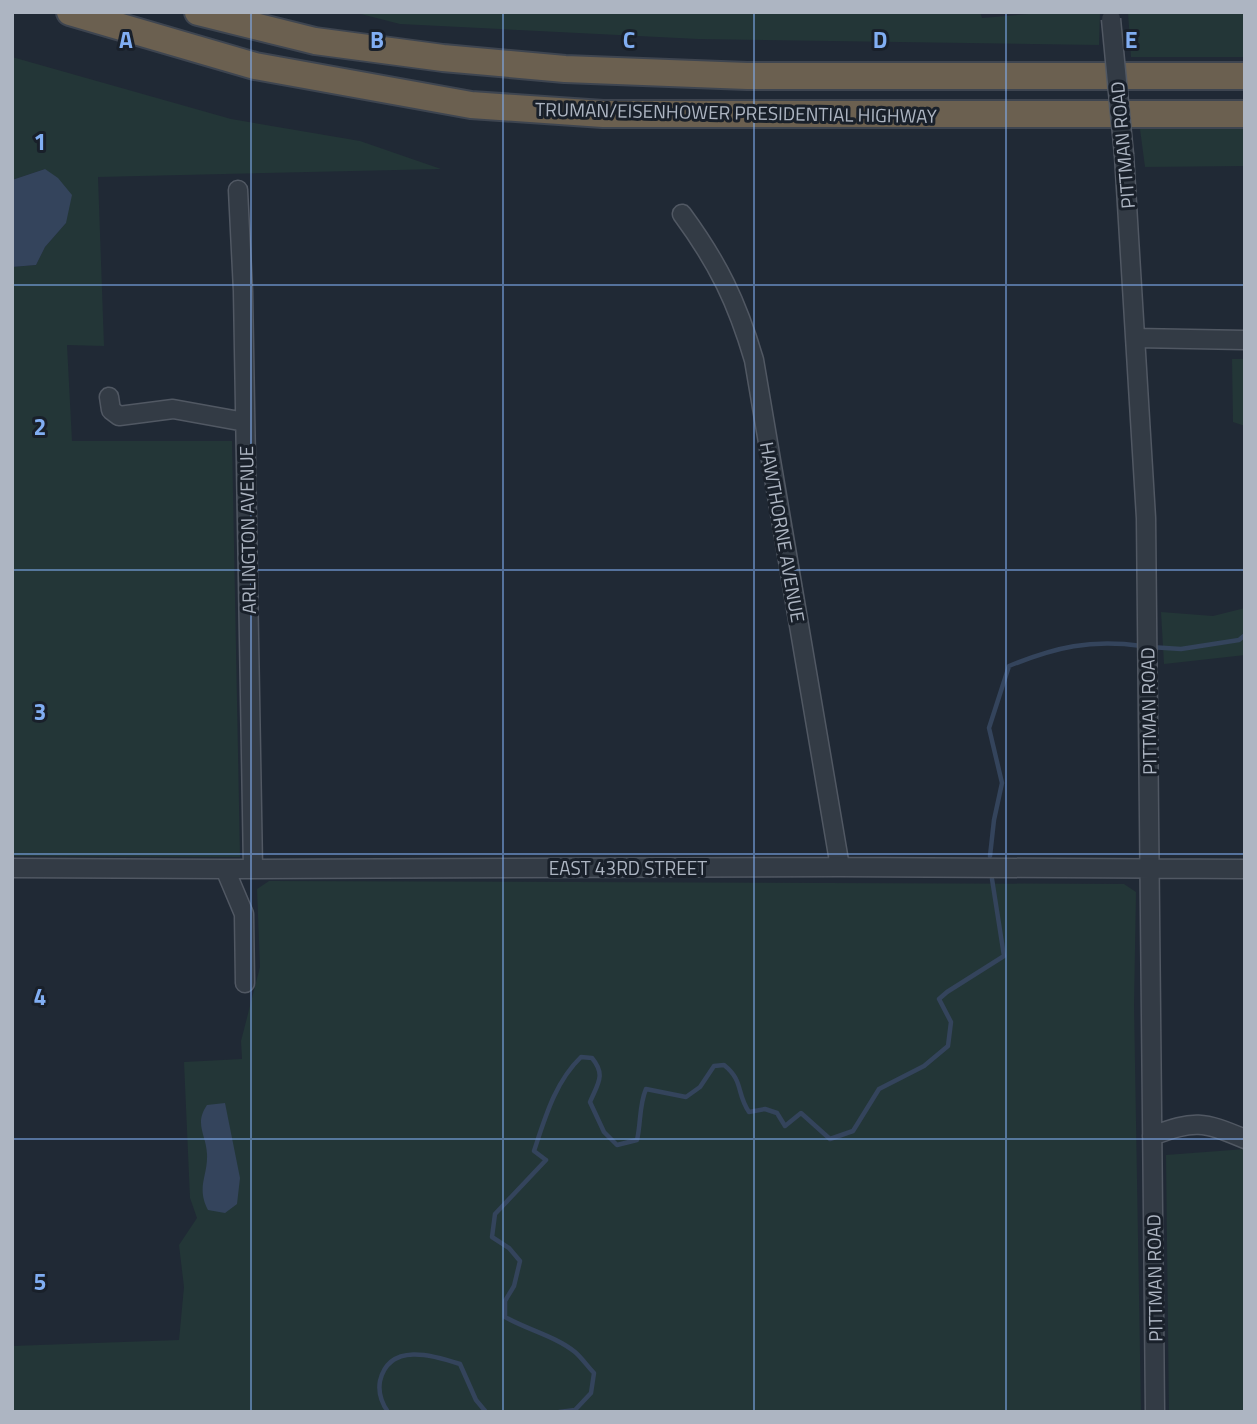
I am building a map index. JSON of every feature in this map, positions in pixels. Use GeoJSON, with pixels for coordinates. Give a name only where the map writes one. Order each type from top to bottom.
{"type":"FeatureCollection","features":[{"type":"Feature","properties":{"kind":"highway","name":"TRUMAN/EISENHOWER PRESIDENTIAL HIGHWAY"},"geometry":{"type":"LineString","coordinates":[[70,12],[255,66],[471,106],[603,114],[1245,114]]}},
{"type":"Feature","properties":{"kind":"highway","name":"TRUMAN/EISENHOWER PRESIDENTIAL HIGHWAY"},"geometry":{"type":"LineString","coordinates":[[198,12],[315,41],[443,58],[565,69],[747,76],[1245,76]]}},
{"type":"Feature","properties":{"kind":"street","name":"PITTMAN ROAD"},"geometry":{"type":"LineString","coordinates":[[1111,16],[1124,155],[1146,518],[1155,1412]]}},
{"type":"Feature","properties":{"kind":"street","name":"ARLINGTON AVENUE"},"geometry":{"type":"LineString","coordinates":[[239,190],[253,869]]}},
{"type":"Feature","properties":{"kind":"street","name":"HAWTHORNE AVENUE"},"geometry":{"type":"LineString","coordinates":[[682,214],[705,245],[727,283],[754,360],[840,866]]}},
{"type":"Feature","properties":{"kind":"street"},"geometry":{"type":"LineString","coordinates":[[1135,338],[1245,340]]}},
{"type":"Feature","properties":{"kind":"street"},"geometry":{"type":"LineString","coordinates":[[109,397],[111,410],[119,416],[173,409],[245,422]]}},
{"type":"Feature","properties":{"kind":"street","name":"EAST 43RD STREET"},"geometry":{"type":"LineString","coordinates":[[12,868],[840,866],[1245,869]]}},
{"type":"Feature","properties":{"kind":"street"},"geometry":{"type":"LineString","coordinates":[[225,869],[244,914],[245,983]]}},
{"type":"Feature","properties":{"kind":"street"},"geometry":{"type":"LineString","coordinates":[[1152,1136],[1184,1124],[1198,1124],[1245,1139]]}},
{"type":"Feature","properties":{"kind":"shaded area"},"geometry":{"type":"Polygon","coordinates":[[[353,12],[980,12],[982,18],[1052,12],[1100,12],[1099,45],[698,39],[400,24],[353,12]]]}},
{"type":"Feature","properties":{"kind":"shaded area"},"geometry":{"type":"Polygon","coordinates":[[[1128,12],[1245,12],[1245,57],[1131,57],[1128,12]]]}},
{"type":"Feature","properties":{"kind":"shaded area"},"geometry":{"type":"Polygon","coordinates":[[[12,57],[231,119],[360,141],[441,169],[98,177],[104,346],[67,345],[72,441],[232,441],[240,857],[12,856],[12,267],[36,265],[45,247],[66,223],[45,169],[12,180],[12,57]]]}},
{"type":"Feature","properties":{"kind":"shaded area"},"geometry":{"type":"Polygon","coordinates":[[[1140,129],[1245,129],[1245,166],[1145,167],[1140,129]]]}},
{"type":"Feature","properties":{"kind":"shaded area"},"geometry":{"type":"Polygon","coordinates":[[[1232,359],[1245,359],[1245,426],[1233,422],[1232,359]]]}},
{"type":"Feature","properties":{"kind":"shaded area"},"geometry":{"type":"Polygon","coordinates":[[[1245,608],[1245,655],[1164,664],[1161,612],[1213,616],[1245,608]]]}},
{"type":"Feature","properties":{"kind":"shaded area"},"geometry":{"type":"Polygon","coordinates":[[[269,881],[1124,884],[1136,892],[1134,1005],[1141,1412],[12,1412],[12,1346],[179,1340],[184,1287],[179,1245],[197,1218],[190,1198],[184,1062],[242,1059],[241,1041],[260,967],[257,889],[269,881]]]}},
{"type":"Feature","properties":{"kind":"shaded area"},"geometry":{"type":"Polygon","coordinates":[[[1245,1149],[1245,1412],[1169,1412],[1166,1155],[1245,1149]]]}},
{"type":"Feature","properties":{"kind":"water"},"geometry":{"type":"Polygon","coordinates":[[[45,169],[58,178],[72,195],[66,223],[45,247],[36,265],[12,267],[12,180],[45,169]]]}},
{"type":"Feature","properties":{"kind":"water"},"geometry":{"type":"Polygon","coordinates":[[[225,1103],[240,1178],[237,1204],[225,1213],[208,1210],[203,1195],[207,1154],[201,1118],[207,1105],[225,1103]]]}},
{"type":"Feature","properties":{"kind":"waterway"},"geometry":{"type":"LineString","coordinates":[[1150,647],[1181,649],[1239,640],[1245,635]]}},
{"type":"Feature","properties":{"kind":"waterway"},"geometry":{"type":"LineString","coordinates":[[990,856],[1002,783],[989,728],[1009,666],[1074,646],[1142,646]]}},
{"type":"Feature","properties":{"kind":"waterway"},"geometry":{"type":"LineString","coordinates":[[559,1412],[575,1410],[591,1393],[594,1373],[578,1354],[567,1346],[505,1317],[505,1301],[514,1286],[520,1261],[509,1248],[492,1237],[495,1214],[546,1160],[534,1151],[552,1101],[572,1067],[581,1057],[592,1058],[599,1069],[598,1084],[590,1102],[604,1132],[617,1145],[637,1140],[646,1089],[686,1097],[700,1087],[714,1066],[724,1065],[735,1076],[749,1112],[765,1109],[777,1113],[785,1126],[801,1113],[830,1139],[853,1131],[879,1089],[924,1066],[948,1046],[951,1022],[939,999],[1004,956],[992,879]]}},
{"type":"Feature","properties":{"kind":"waterway"},"geometry":{"type":"LineString","coordinates":[[388,1412],[379,1389],[385,1369],[392,1361],[413,1354],[460,1364],[476,1400],[486,1412]]}}]}
